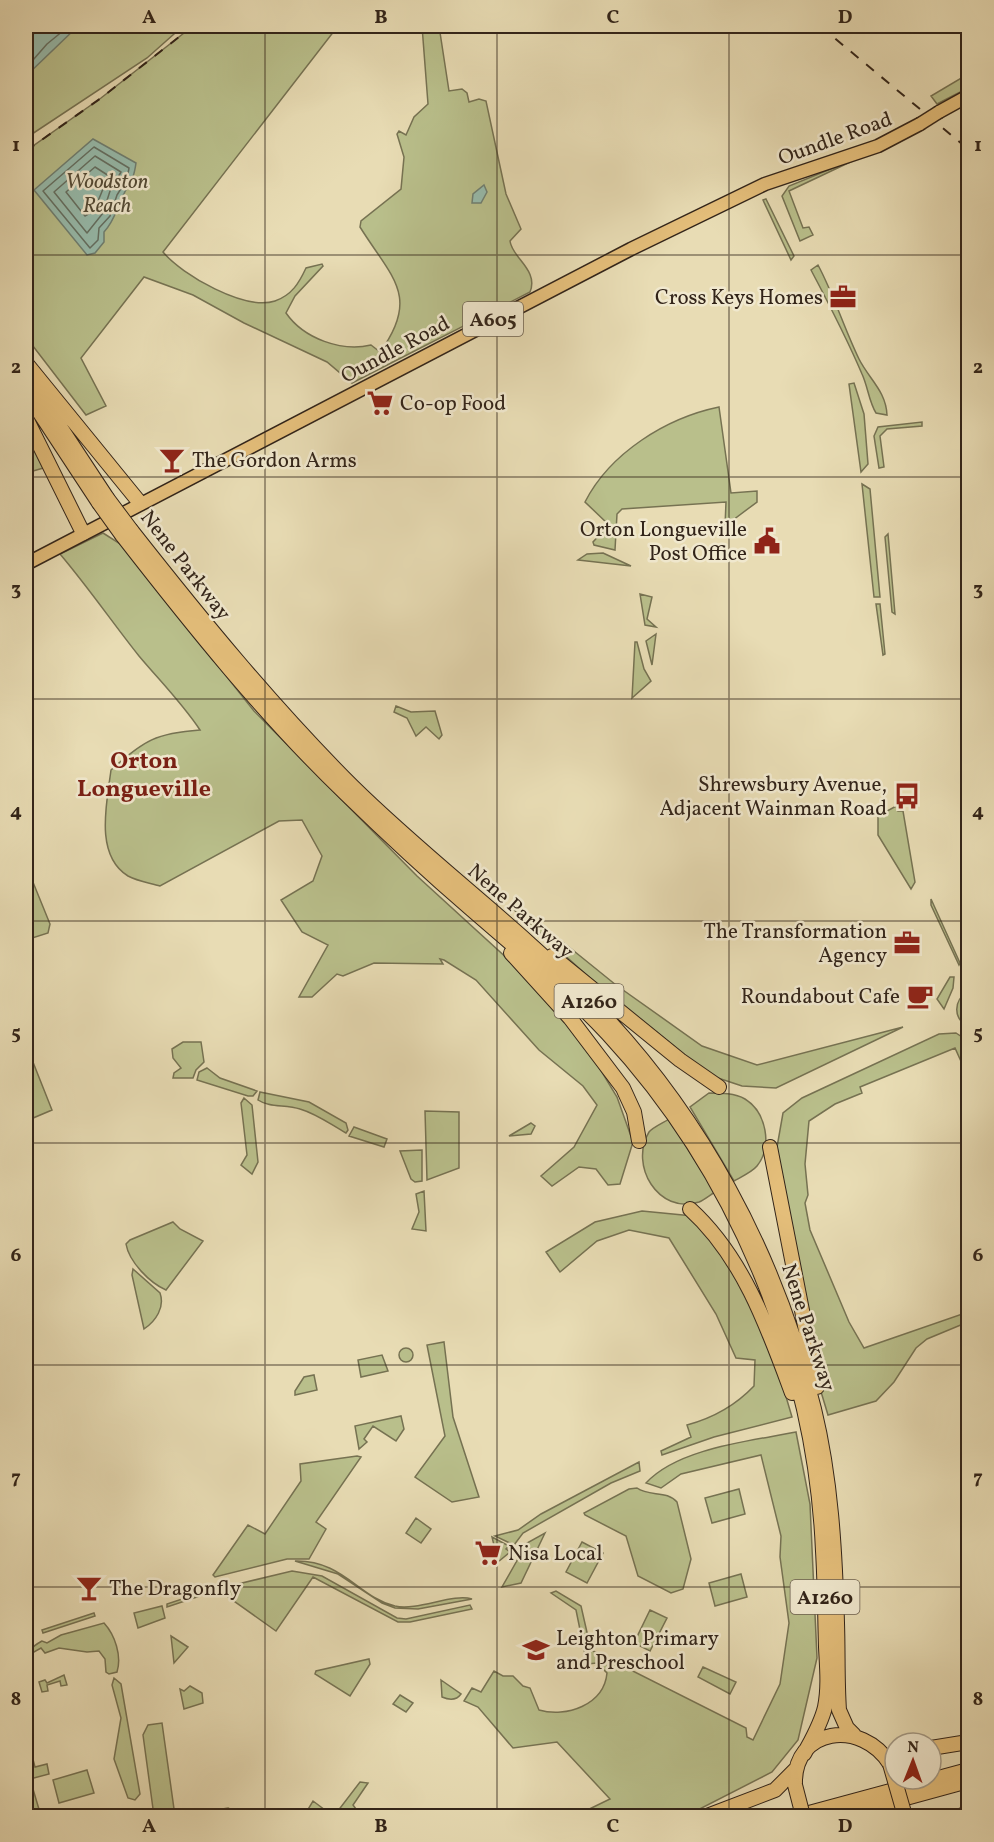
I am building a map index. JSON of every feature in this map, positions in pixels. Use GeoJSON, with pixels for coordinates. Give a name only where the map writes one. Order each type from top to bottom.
{"type":"FeatureCollection","features":[{"type":"Feature","properties":{"kind":"highway"},"geometry":{"type":"LineString","coordinates":[[26,363],[140,503]]}},
{"type":"Feature","properties":{"kind":"highway","name":"Nene Parkway"},"geometry":{"type":"LineString","coordinates":[[26,374],[103,501]]}},
{"type":"Feature","properties":{"kind":"highway","name":"Nene Parkway"},"geometry":{"type":"LineString","coordinates":[[26,393],[194,626],[265,710],[344,792],[471,910],[555,981],[610,1036],[684,1132],[730,1209],[755,1261],[784,1339],[810,1437],[822,1531],[827,1689],[820,1723],[796,1768]]}},
{"type":"Feature","properties":{"kind":"highway"},"geometry":{"type":"LineString","coordinates":[[26,418],[83,533]]}},
{"type":"Feature","properties":{"kind":"highway","name":"Nene Parkway"},"geometry":{"type":"LineString","coordinates":[[127,533],[273,703],[352,785],[429,859],[513,930],[587,998],[624,1038],[672,1097],[719,1169],[764,1258],[781,1299],[815,1412],[827,1477],[833,1538],[839,1710],[847,1728],[877,1747],[890,1764],[905,1816]]}},
{"type":"Feature","properties":{"kind":"highway"},"geometry":{"type":"LineString","coordinates":[[471,910],[570,1018],[600,1056],[630,1100],[639,1141]]}},
{"type":"Feature","properties":{"kind":"highway"},"geometry":{"type":"LineString","coordinates":[[513,930],[566,965],[680,1060],[719,1087]]}},
{"type":"Feature","properties":{"kind":"highway"},"geometry":{"type":"LineString","coordinates":[[770,1147],[778,1198],[825,1432],[828,1453],[827,1477]]}},
{"type":"Feature","properties":{"kind":"highway"},"geometry":{"type":"LineString","coordinates":[[690,1209],[714,1233],[754,1299],[810,1437]]}},
{"type":"Feature","properties":{"kind":"highway"},"geometry":{"type":"LineString","coordinates":[[804,1754],[826,1737],[860,1738],[883,1745]]}},
{"type":"Feature","properties":{"kind":"highway"},"geometry":{"type":"LineString","coordinates":[[943,1746],[969,1742]]}},
{"type":"Feature","properties":{"kind":"highway"},"geometry":{"type":"LineString","coordinates":[[796,1768],[795,1785],[800,1816],[969,1770]]}},
{"type":"Feature","properties":{"kind":"highway"},"geometry":{"type":"LineString","coordinates":[[707,1816],[775,1790],[796,1768]]}},
{"type":"Feature","properties":{"kind":"highway"},"geometry":{"type":"LineString","coordinates":[[840,1816],[969,1781]]}},
{"type":"Feature","properties":{"kind":"highway"},"geometry":{"type":"LineString","coordinates":[[960,1816],[969,1813]]}},
{"type":"Feature","properties":{"kind":"main road","name":"Oundle Road"},"geometry":{"type":"LineString","coordinates":[[26,564],[544,291],[765,184],[893,140],[969,96]]}},
{"type":"Feature","properties":{"kind":"green space"},"geometry":{"type":"Polygon","coordinates":[[[26,26],[183,26],[147,58],[26,138],[26,26]]]}},
{"type":"Feature","properties":{"kind":"green space","name":"Woodston Reach"},"geometry":{"type":"Polygon","coordinates":[[[193,26],[338,26],[163,252],[184,271],[231,296],[262,303],[275,301],[286,295],[298,283],[306,268],[322,264],[323,266],[295,296],[286,313],[303,330],[324,341],[348,347],[371,345],[380,352],[399,316],[400,301],[391,274],[360,227],[361,221],[401,189],[404,157],[397,134],[399,131],[406,135],[414,117],[428,104],[422,26],[439,26],[449,91],[462,89],[467,93],[469,102],[479,99],[486,101],[506,194],[521,229],[510,241],[531,277],[530,292],[352,383],[327,362],[244,323],[193,295],[144,277],[81,358],[106,406],[86,415],[26,337],[26,151],[101,98],[193,26]]]}},
{"type":"Feature","properties":{"kind":"green space"},"geometry":{"type":"Polygon","coordinates":[[[968,74],[968,88],[937,104],[931,96],[968,74]]]}},
{"type":"Feature","properties":{"kind":"green space"},"geometry":{"type":"Polygon","coordinates":[[[865,155],[789,191],[803,228],[809,227],[813,235],[800,241],[782,196],[789,186],[865,155]]]}},
{"type":"Feature","properties":{"kind":"green space"},"geometry":{"type":"Polygon","coordinates":[[[766,199],[794,256],[791,260],[763,200],[766,199]]]}},
{"type":"Feature","properties":{"kind":"green space"},"geometry":{"type":"Polygon","coordinates":[[[818,265],[859,359],[884,399],[887,415],[876,413],[874,409],[856,361],[811,270],[818,265]]]}},
{"type":"Feature","properties":{"kind":"green space"},"geometry":{"type":"Polygon","coordinates":[[[854,383],[864,414],[868,464],[861,472],[849,384],[854,383]]]}},
{"type":"Feature","properties":{"kind":"green space"},"geometry":{"type":"Polygon","coordinates":[[[719,407],[731,493],[757,491],[757,502],[725,526],[726,502],[622,509],[617,514],[615,550],[594,545],[593,542],[609,525],[585,502],[609,468],[624,453],[660,429],[699,412],[719,407]]]}},
{"type":"Feature","properties":{"kind":"green space"},"geometry":{"type":"Polygon","coordinates":[[[922,422],[922,426],[887,429],[880,436],[884,467],[879,468],[874,436],[878,427],[922,422]]]}},
{"type":"Feature","properties":{"kind":"green space"},"geometry":{"type":"Polygon","coordinates":[[[26,425],[47,467],[26,473],[26,425]]]}},
{"type":"Feature","properties":{"kind":"green space"},"geometry":{"type":"Polygon","coordinates":[[[862,484],[870,489],[880,597],[874,597],[862,484]]]}},
{"type":"Feature","properties":{"kind":"green space"},"geometry":{"type":"Polygon","coordinates":[[[103,533],[122,545],[254,711],[417,876],[533,982],[588,1049],[617,1097],[633,1142],[620,1184],[608,1185],[596,1169],[579,1167],[552,1186],[541,1176],[574,1147],[597,1105],[583,1086],[539,1050],[476,980],[444,960],[440,959],[443,964],[374,963],[343,976],[337,974],[312,997],[299,997],[328,945],[302,932],[281,900],[313,881],[322,856],[302,820],[279,821],[160,886],[132,878],[117,867],[110,855],[105,827],[111,770],[142,745],[152,740],[173,733],[200,730],[60,554],[103,533]]]}},
{"type":"Feature","properties":{"kind":"green space"},"geometry":{"type":"Polygon","coordinates":[[[888,534],[895,614],[892,612],[885,537],[888,534]]]}},
{"type":"Feature","properties":{"kind":"green space"},"geometry":{"type":"Polygon","coordinates":[[[603,553],[631,566],[578,560],[587,554],[603,553]]]}},
{"type":"Feature","properties":{"kind":"green space"},"geometry":{"type":"Polygon","coordinates":[[[640,594],[652,597],[647,619],[656,627],[645,625],[640,594]]]}},
{"type":"Feature","properties":{"kind":"green space"},"geometry":{"type":"Polygon","coordinates":[[[876,604],[880,604],[885,654],[883,655],[876,604]]]}},
{"type":"Feature","properties":{"kind":"green space"},"geometry":{"type":"Polygon","coordinates":[[[656,634],[652,665],[646,641],[656,634]]]}},
{"type":"Feature","properties":{"kind":"green space"},"geometry":{"type":"Polygon","coordinates":[[[635,642],[637,642],[644,669],[651,681],[632,698],[635,642]]]}},
{"type":"Feature","properties":{"kind":"green space"},"geometry":{"type":"Polygon","coordinates":[[[396,706],[411,712],[435,711],[442,735],[439,739],[426,727],[416,736],[407,718],[394,712],[396,706]]]}},
{"type":"Feature","properties":{"kind":"green space"},"geometry":{"type":"Polygon","coordinates":[[[898,805],[898,811],[903,811],[915,882],[911,889],[878,835],[878,816],[898,805]]]}},
{"type":"Feature","properties":{"kind":"green space"},"geometry":{"type":"Polygon","coordinates":[[[26,865],[50,924],[48,933],[26,940],[26,865]]]}},
{"type":"Feature","properties":{"kind":"green space"},"geometry":{"type":"Polygon","coordinates":[[[931,899],[960,963],[959,965],[931,905],[931,899]]]}},
{"type":"Feature","properties":{"kind":"green space"},"geometry":{"type":"Polygon","coordinates":[[[517,905],[616,985],[702,1046],[757,1065],[903,1027],[776,1088],[742,1086],[706,1074],[609,995],[512,908],[517,905]]]}},
{"type":"Feature","properties":{"kind":"green space"},"geometry":{"type":"Polygon","coordinates":[[[26,960],[28,968],[27,1047],[52,1110],[26,1121],[26,960]]]}},
{"type":"Feature","properties":{"kind":"green space"},"geometry":{"type":"Polygon","coordinates":[[[950,977],[954,977],[953,988],[944,1009],[937,999],[950,977]]]}},
{"type":"Feature","properties":{"kind":"green space"},"geometry":{"type":"Polygon","coordinates":[[[968,991],[968,1027],[957,1014],[957,1004],[968,991]]]}},
{"type":"Feature","properties":{"kind":"green space"},"geometry":{"type":"Polygon","coordinates":[[[956,1033],[968,1041],[968,1077],[955,1048],[860,1087],[862,1093],[835,1104],[809,1121],[805,1164],[808,1195],[805,1203],[810,1230],[849,1322],[864,1348],[968,1312],[968,1322],[927,1339],[916,1348],[894,1382],[876,1401],[828,1415],[816,1375],[777,1147],[783,1113],[802,1098],[939,1034],[956,1033]]]}},
{"type":"Feature","properties":{"kind":"green space"},"geometry":{"type":"Polygon","coordinates":[[[183,1042],[201,1042],[204,1062],[196,1070],[193,1078],[173,1078],[174,1073],[181,1068],[173,1058],[172,1049],[183,1042]]]}},
{"type":"Feature","properties":{"kind":"green space"},"geometry":{"type":"Polygon","coordinates":[[[207,1068],[220,1078],[257,1091],[253,1096],[248,1096],[197,1080],[199,1072],[207,1068]]]}},
{"type":"Feature","properties":{"kind":"green space"},"geometry":{"type":"Polygon","coordinates":[[[260,1092],[309,1102],[346,1123],[348,1130],[346,1133],[318,1116],[300,1109],[258,1100],[260,1092]]]}},
{"type":"Feature","properties":{"kind":"green space"},"geometry":{"type":"Polygon","coordinates":[[[709,1093],[732,1094],[745,1099],[758,1112],[765,1130],[765,1149],[762,1158],[755,1168],[734,1181],[690,1107],[709,1093]]]}},
{"type":"Feature","properties":{"kind":"green space"},"geometry":{"type":"Polygon","coordinates":[[[244,1098],[252,1105],[258,1162],[252,1174],[241,1165],[247,1155],[241,1103],[244,1098]]]}},
{"type":"Feature","properties":{"kind":"green space"},"geometry":{"type":"Polygon","coordinates":[[[425,1111],[459,1112],[459,1168],[427,1180],[425,1111]]]}},
{"type":"Feature","properties":{"kind":"green space"},"geometry":{"type":"Polygon","coordinates":[[[669,1119],[715,1192],[699,1202],[684,1204],[671,1201],[651,1184],[645,1172],[644,1145],[649,1132],[669,1119]]]}},
{"type":"Feature","properties":{"kind":"green space"},"geometry":{"type":"Polygon","coordinates":[[[531,1123],[535,1126],[531,1134],[509,1136],[531,1123]]]}},
{"type":"Feature","properties":{"kind":"green space"},"geometry":{"type":"Polygon","coordinates":[[[354,1127],[387,1139],[384,1147],[349,1136],[354,1127]]]}},
{"type":"Feature","properties":{"kind":"green space"},"geometry":{"type":"Polygon","coordinates":[[[422,1150],[422,1181],[415,1182],[411,1179],[400,1151],[422,1150]]]}},
{"type":"Feature","properties":{"kind":"green space"},"geometry":{"type":"Polygon","coordinates":[[[424,1191],[426,1231],[412,1229],[419,1212],[416,1194],[424,1191]]]}},
{"type":"Feature","properties":{"kind":"green space"},"geometry":{"type":"Polygon","coordinates":[[[642,1211],[693,1216],[727,1259],[769,1339],[792,1417],[714,1437],[662,1455],[661,1451],[691,1437],[687,1425],[723,1410],[739,1400],[754,1386],[755,1360],[736,1358],[716,1314],[669,1238],[629,1230],[597,1241],[560,1272],[546,1252],[595,1222],[642,1211]]]}},
{"type":"Feature","properties":{"kind":"green space"},"geometry":{"type":"Polygon","coordinates":[[[173,1222],[180,1229],[203,1241],[166,1290],[141,1271],[131,1258],[126,1244],[130,1240],[173,1222]]]}},
{"type":"Feature","properties":{"kind":"green space"},"geometry":{"type":"Polygon","coordinates":[[[133,1269],[160,1293],[161,1298],[158,1313],[144,1329],[132,1275],[133,1269]]]}},
{"type":"Feature","properties":{"kind":"green space"},"geometry":{"type":"Polygon","coordinates":[[[444,1342],[453,1417],[479,1497],[452,1502],[415,1477],[445,1436],[427,1345],[444,1342]]]}},
{"type":"Feature","properties":{"kind":"green space"},"geometry":{"type":"Polygon","coordinates":[[[403,1348],[409,1348],[413,1355],[409,1362],[403,1362],[399,1358],[399,1352],[403,1348]]]}},
{"type":"Feature","properties":{"kind":"green space"},"geometry":{"type":"Polygon","coordinates":[[[382,1355],[388,1371],[361,1377],[358,1360],[382,1355]]]}},
{"type":"Feature","properties":{"kind":"green space"},"geometry":{"type":"Polygon","coordinates":[[[314,1375],[317,1390],[295,1395],[304,1377],[314,1375]]]}},
{"type":"Feature","properties":{"kind":"green space"},"geometry":{"type":"Polygon","coordinates":[[[401,1416],[404,1429],[396,1441],[373,1426],[364,1439],[367,1442],[359,1449],[355,1426],[401,1416]]]}},
{"type":"Feature","properties":{"kind":"green space"},"geometry":{"type":"Polygon","coordinates":[[[796,1432],[810,1504],[817,1658],[798,1740],[772,1772],[686,1816],[575,1816],[610,1799],[557,1742],[513,1748],[478,1707],[464,1701],[472,1688],[481,1692],[494,1671],[503,1676],[513,1676],[523,1686],[530,1688],[539,1710],[561,1712],[572,1710],[591,1701],[599,1693],[607,1673],[597,1663],[587,1664],[576,1610],[551,1593],[556,1591],[581,1606],[591,1650],[746,1728],[747,1737],[753,1740],[780,1684],[789,1623],[780,1557],[781,1536],[761,1455],[681,1474],[661,1488],[646,1483],[660,1471],[696,1454],[737,1443],[796,1432]]]}},
{"type":"Feature","properties":{"kind":"green space"},"geometry":{"type":"Polygon","coordinates":[[[361,1457],[316,1522],[326,1529],[309,1559],[287,1559],[215,1577],[213,1575],[248,1525],[265,1534],[301,1481],[300,1464],[361,1457]]]}},
{"type":"Feature","properties":{"kind":"green space"},"geometry":{"type":"Polygon","coordinates":[[[639,1462],[640,1471],[611,1483],[523,1533],[514,1545],[495,1536],[518,1530],[541,1514],[639,1462]]]}},
{"type":"Feature","properties":{"kind":"green space"},"geometry":{"type":"Polygon","coordinates":[[[637,1488],[668,1496],[677,1502],[691,1559],[683,1589],[671,1593],[638,1576],[626,1536],[584,1513],[629,1489],[637,1488]]]}},
{"type":"Feature","properties":{"kind":"green space"},"geometry":{"type":"Polygon","coordinates":[[[739,1489],[745,1514],[712,1523],[705,1498],[739,1489]]]}},
{"type":"Feature","properties":{"kind":"green space"},"geometry":{"type":"Polygon","coordinates":[[[416,1518],[431,1529],[421,1543],[406,1533],[416,1518]]]}},
{"type":"Feature","properties":{"kind":"green space"},"geometry":{"type":"Polygon","coordinates":[[[545,1533],[521,1583],[502,1587],[527,1543],[545,1533]]]}},
{"type":"Feature","properties":{"kind":"green space"},"geometry":{"type":"Polygon","coordinates":[[[492,1537],[509,1546],[506,1549],[510,1552],[498,1562],[492,1537]]]}},
{"type":"Feature","properties":{"kind":"green space"},"geometry":{"type":"Polygon","coordinates":[[[582,1542],[603,1553],[587,1583],[566,1572],[582,1542]]]}},
{"type":"Feature","properties":{"kind":"green space"},"geometry":{"type":"Polygon","coordinates":[[[295,1561],[326,1566],[371,1595],[395,1606],[414,1606],[455,1598],[472,1599],[418,1609],[395,1608],[382,1603],[338,1574],[295,1561]]]}},
{"type":"Feature","properties":{"kind":"green space"},"geometry":{"type":"Polygon","coordinates":[[[292,1571],[322,1576],[397,1618],[406,1619],[470,1605],[472,1609],[410,1622],[398,1622],[313,1577],[276,1631],[217,1589],[292,1571]]]}},
{"type":"Feature","properties":{"kind":"green space"},"geometry":{"type":"Polygon","coordinates":[[[741,1574],[747,1597],[715,1606],[709,1583],[741,1574]]]}},
{"type":"Feature","properties":{"kind":"green space"},"geometry":{"type":"Polygon","coordinates":[[[206,1591],[209,1593],[167,1607],[167,1604],[206,1591]]]}},
{"type":"Feature","properties":{"kind":"green space"},"geometry":{"type":"Polygon","coordinates":[[[162,1606],[165,1618],[138,1628],[134,1613],[162,1606]]]}},
{"type":"Feature","properties":{"kind":"green space"},"geometry":{"type":"Polygon","coordinates":[[[650,1610],[667,1618],[650,1651],[634,1643],[650,1610]]]}},
{"type":"Feature","properties":{"kind":"green space"},"geometry":{"type":"Polygon","coordinates":[[[94,1613],[95,1616],[43,1633],[42,1630],[94,1613]]]}},
{"type":"Feature","properties":{"kind":"green space"},"geometry":{"type":"Polygon","coordinates":[[[104,1623],[116,1646],[119,1659],[117,1672],[109,1674],[106,1672],[105,1659],[99,1651],[87,1652],[59,1648],[45,1653],[41,1648],[32,1653],[26,1663],[30,1650],[42,1641],[47,1643],[61,1635],[104,1623]]]}},
{"type":"Feature","properties":{"kind":"green space"},"geometry":{"type":"Polygon","coordinates":[[[171,1636],[188,1647],[174,1663],[171,1636]]]}},
{"type":"Feature","properties":{"kind":"green space"},"geometry":{"type":"Polygon","coordinates":[[[369,1659],[370,1664],[350,1696],[315,1674],[316,1671],[369,1659]]]}},
{"type":"Feature","properties":{"kind":"green space"},"geometry":{"type":"Polygon","coordinates":[[[703,1667],[736,1682],[730,1694],[698,1677],[703,1667]]]}},
{"type":"Feature","properties":{"kind":"green space"},"geometry":{"type":"Polygon","coordinates":[[[64,1675],[67,1685],[61,1686],[60,1681],[47,1685],[48,1691],[42,1692],[39,1682],[45,1680],[47,1683],[64,1675]]]}},
{"type":"Feature","properties":{"kind":"green space"},"geometry":{"type":"Polygon","coordinates":[[[114,1678],[121,1684],[140,1794],[135,1800],[128,1798],[114,1759],[121,1718],[112,1685],[114,1678]]]}},
{"type":"Feature","properties":{"kind":"green space"},"geometry":{"type":"Polygon","coordinates":[[[441,1680],[461,1694],[452,1699],[442,1697],[441,1680]]]}},
{"type":"Feature","properties":{"kind":"green space"},"geometry":{"type":"Polygon","coordinates":[[[190,1686],[202,1693],[203,1703],[184,1709],[180,1689],[184,1691],[190,1686]]]}},
{"type":"Feature","properties":{"kind":"green space"},"geometry":{"type":"Polygon","coordinates":[[[400,1695],[413,1703],[406,1712],[393,1704],[400,1695]]]}},
{"type":"Feature","properties":{"kind":"green space"},"geometry":{"type":"Polygon","coordinates":[[[162,1723],[175,1816],[154,1816],[143,1735],[148,1725],[162,1723]]]}},
{"type":"Feature","properties":{"kind":"green space"},"geometry":{"type":"Polygon","coordinates":[[[30,1748],[35,1767],[47,1764],[49,1774],[30,1779],[41,1816],[26,1816],[26,1749],[30,1748]]]}},
{"type":"Feature","properties":{"kind":"green space"},"geometry":{"type":"Polygon","coordinates":[[[87,1770],[94,1793],[59,1803],[53,1780],[87,1770]]]}},
{"type":"Feature","properties":{"kind":"green space"},"geometry":{"type":"Polygon","coordinates":[[[360,1782],[368,1783],[353,1805],[356,1809],[351,1816],[334,1816],[360,1782]]]}},
{"type":"Feature","properties":{"kind":"green space"},"geometry":{"type":"Polygon","coordinates":[[[313,1801],[333,1816],[304,1816],[313,1801]]]}},
{"type":"Feature","properties":{"kind":"green space"},"geometry":{"type":"Polygon","coordinates":[[[228,1808],[242,1816],[182,1816],[228,1808]]]}},
{"type":"Feature","properties":{"kind":"water"},"geometry":{"type":"Polygon","coordinates":[[[41,26],[78,26],[26,76],[26,42],[41,26]]]}},
{"type":"Feature","properties":{"kind":"water"},"geometry":{"type":"Polygon","coordinates":[[[93,139],[136,163],[132,179],[113,220],[104,232],[104,242],[95,253],[87,255],[34,190],[93,139]]]}},
{"type":"Feature","properties":{"kind":"water"},"geometry":{"type":"Polygon","coordinates":[[[484,185],[487,192],[481,203],[472,203],[473,194],[484,185]]]}},
{"type":"Feature","properties":{"kind":"railway"},"geometry":{"type":"LineString","coordinates":[[26,151],[101,98],[193,26]]}},
{"type":"Feature","properties":{"kind":"railway"},"geometry":{"type":"LineString","coordinates":[[820,26],[968,149]]}},
{"type":"Feature","properties":{"kind":"place","name":"Cross Keys Homes"},"geometry":{"type":"Point","coordinates":[843,297]}},
{"type":"Feature","properties":{"kind":"place","name":"Co-op Food"},"geometry":{"type":"Point","coordinates":[380,403]}},
{"type":"Feature","properties":{"kind":"place","name":"The Gordon Arms"},"geometry":{"type":"Point","coordinates":[172,460]}},
{"type":"Feature","properties":{"kind":"place","name":"Orton Longueville Post Office"},"geometry":{"type":"Point","coordinates":[767,541]}},
{"type":"Feature","properties":{"kind":"place","name":"Shrewsbury Avenue, Adjacent Wainman Road"},"geometry":{"type":"Point","coordinates":[907,796]}},
{"type":"Feature","properties":{"kind":"place","name":"The Transformation Agency"},"geometry":{"type":"Point","coordinates":[907,943]}},
{"type":"Feature","properties":{"kind":"place","name":"Roundabout Cafe"},"geometry":{"type":"Point","coordinates":[920,996]}},
{"type":"Feature","properties":{"kind":"place","name":"Nisa Local"},"geometry":{"type":"Point","coordinates":[488,1553]}},
{"type":"Feature","properties":{"kind":"place","name":"The Dragonfly"},"geometry":{"type":"Point","coordinates":[89,1588]}},
{"type":"Feature","properties":{"kind":"place","name":"Leighton Primary and Preschool"},"geometry":{"type":"Point","coordinates":[536,1650]}},
{"type":"Feature","properties":{"kind":"district","name":"Orton Longueville"},"geometry":{"type":"Point","coordinates":[144,774]}}]}
